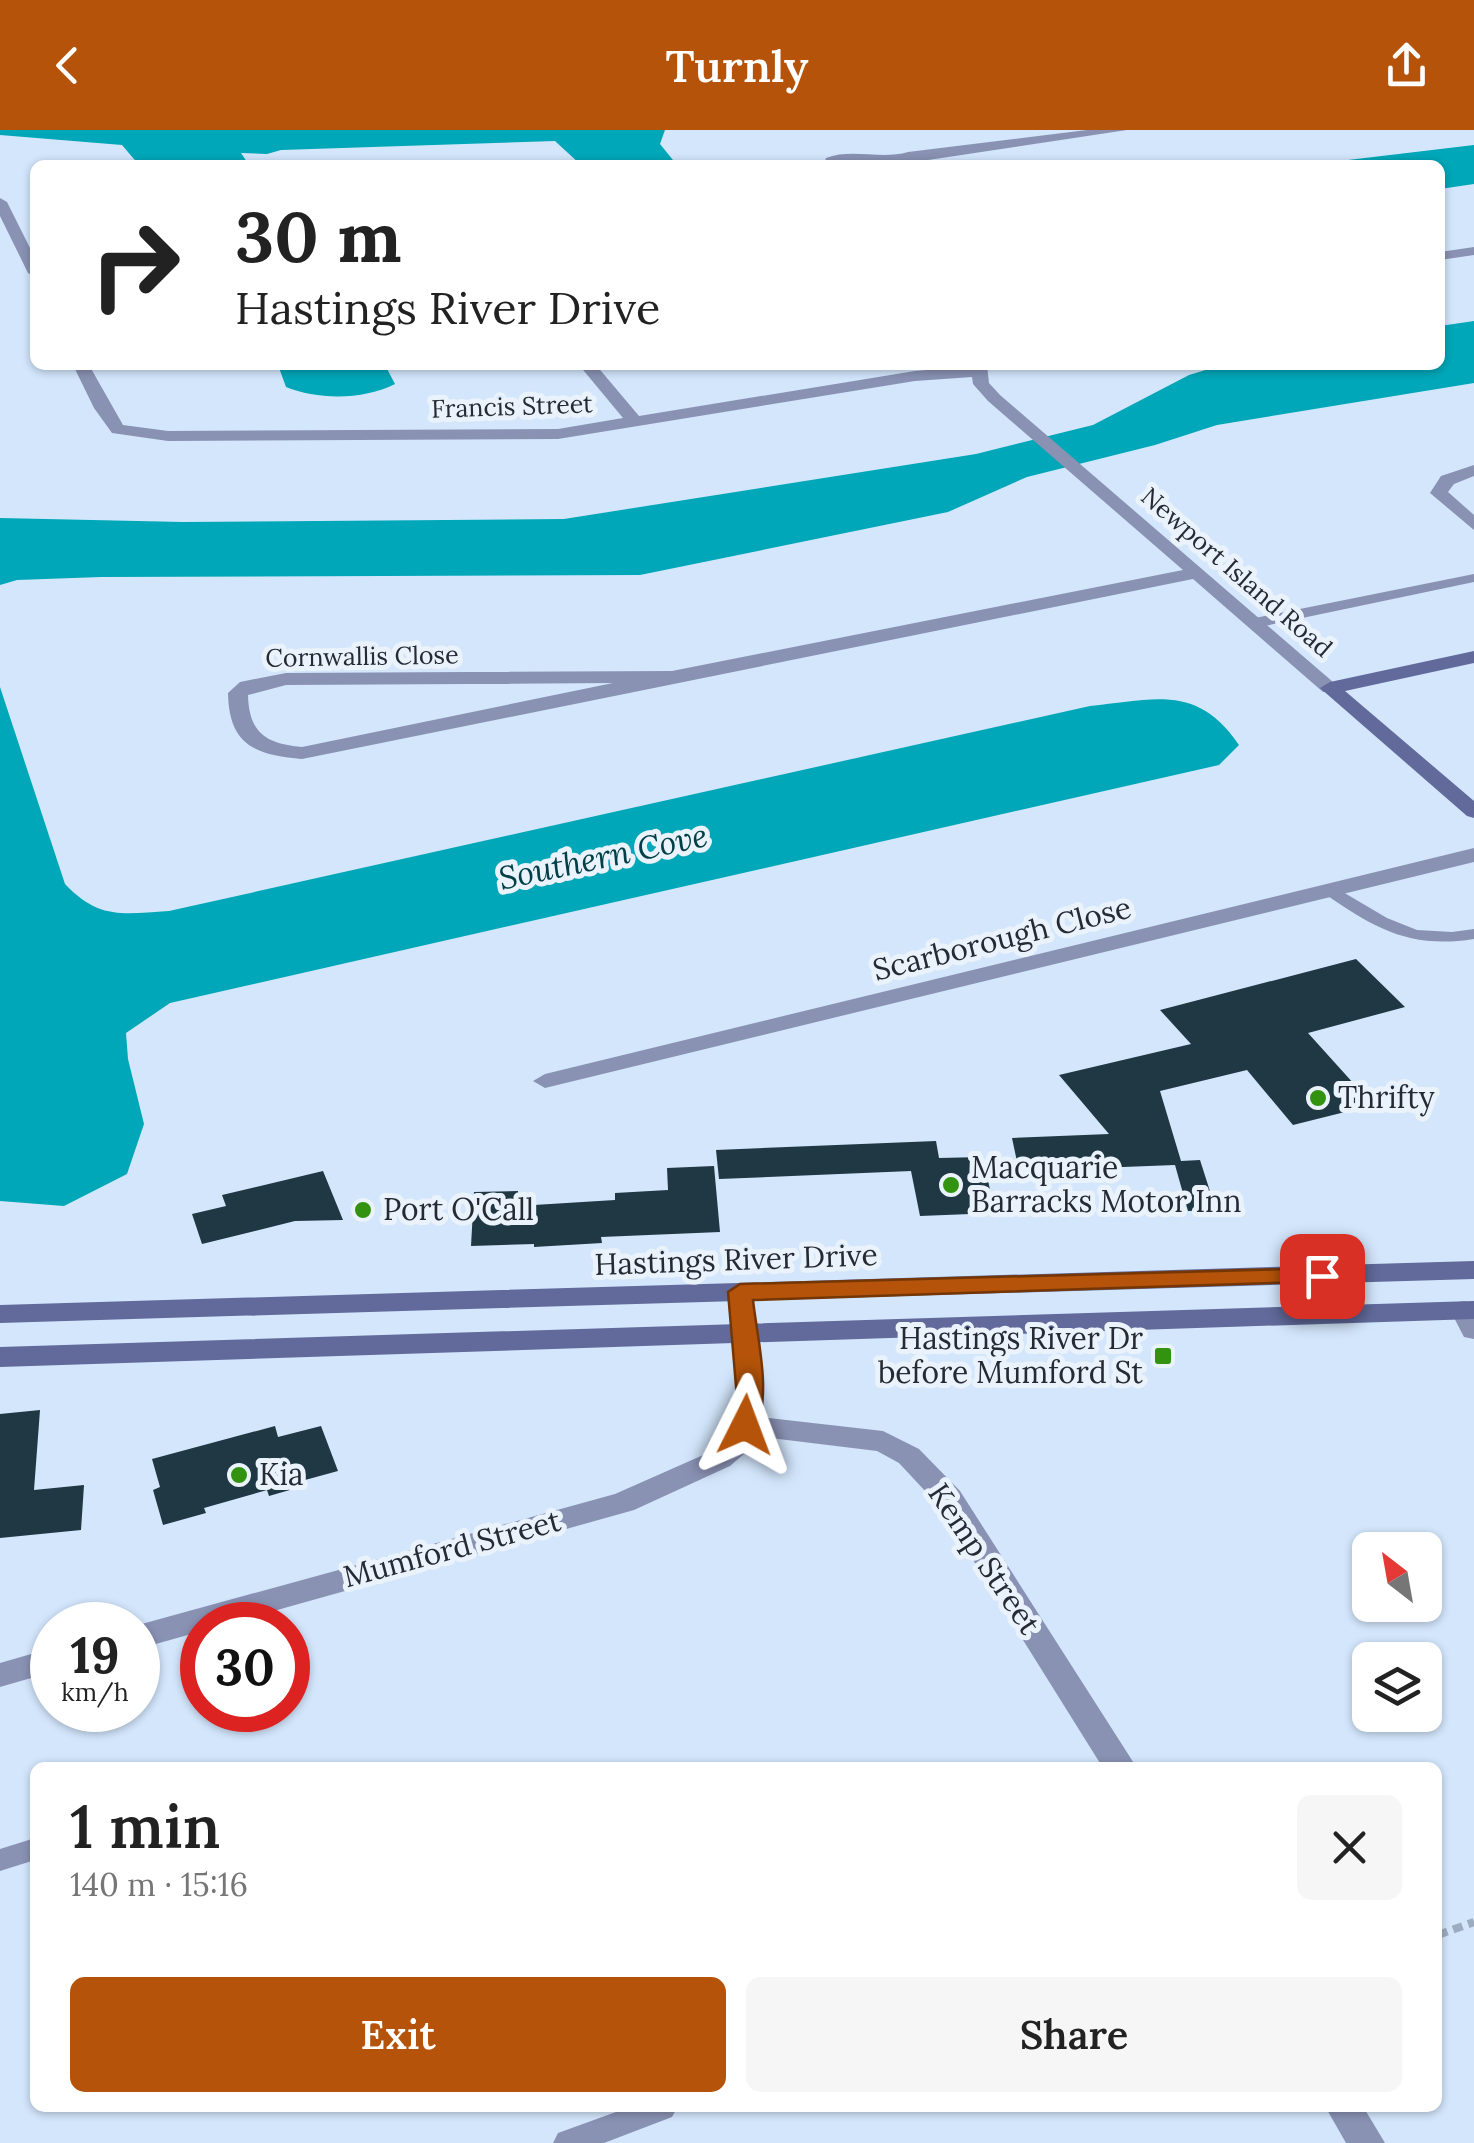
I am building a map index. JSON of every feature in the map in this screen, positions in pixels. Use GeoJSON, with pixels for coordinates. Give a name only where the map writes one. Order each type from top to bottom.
{"type":"FeatureCollection","features":[{"type":"Feature","properties":{"kind":"main road"},"geometry":{"type":"LineString","coordinates":[[1330,688],[1474,657]]}},
{"type":"Feature","properties":{"kind":"main road","name":"Newport Island Road"},"geometry":{"type":"LineString","coordinates":[[1330,688],[1474,812]]}},
{"type":"Feature","properties":{"kind":"main road","name":"Hastings River Drive"},"geometry":{"type":"LineString","coordinates":[[0,1314],[1474,1270]]}},
{"type":"Feature","properties":{"kind":"main road"},"geometry":{"type":"LineString","coordinates":[[0,1357],[744,1331],[1471,1317]]}},
{"type":"Feature","properties":{"kind":"street"},"geometry":{"type":"LineString","coordinates":[[906,160],[1120,130]]}},
{"type":"Feature","properties":{"kind":"street"},"geometry":{"type":"LineString","coordinates":[[837,160],[864,160]]}},
{"type":"Feature","properties":{"kind":"street"},"geometry":{"type":"LineString","coordinates":[[0,202],[30,263]]}},
{"type":"Feature","properties":{"kind":"street"},"geometry":{"type":"LineString","coordinates":[[1445,255],[1474,251]]}},
{"type":"Feature","properties":{"kind":"street","name":"Francis Street"},"geometry":{"type":"LineString","coordinates":[[83,370],[108,418],[118,429],[140,434],[548,434],[963,370]]}},
{"type":"Feature","properties":{"kind":"street"},"geometry":{"type":"LineString","coordinates":[[591,370],[636,422]]}},
{"type":"Feature","properties":{"kind":"street","name":"Newport Island Road"},"geometry":{"type":"LineString","coordinates":[[979,370],[982,384],[1034,434],[1330,688]]}},
{"type":"Feature","properties":{"kind":"street"},"geometry":{"type":"LineString","coordinates":[[1474,470],[1447,480],[1440,493],[1474,524]]}},
{"type":"Feature","properties":{"kind":"street","name":"Cornwallis Close"},"geometry":{"type":"LineString","coordinates":[[672,677],[276,680],[247,686],[238,693],[238,703],[248,738],[260,748],[302,753],[1196,573]]}},
{"type":"Feature","properties":{"kind":"street","name":"Scarborough Close"},"geometry":{"type":"LineString","coordinates":[[545,1081],[1474,855]]}},
{"type":"Feature","properties":{"kind":"street"},"geometry":{"type":"LineString","coordinates":[[740,1292],[750,1406],[745,1425]]}},
{"type":"Feature","properties":{"kind":"street","name":"Mumford Street"},"geometry":{"type":"LineString","coordinates":[[160,1630],[624,1502],[720,1459],[735,1446],[745,1425]]}},
{"type":"Feature","properties":{"kind":"street","name":"Kemp Street"},"geometry":{"type":"LineString","coordinates":[[745,1425],[883,1441],[909,1456],[950,1500],[1117,1762]]}},
{"type":"Feature","properties":{"kind":"street"},"geometry":{"type":"LineString","coordinates":[[0,1675],[30,1666]]}},
{"type":"Feature","properties":{"kind":"street"},"geometry":{"type":"LineString","coordinates":[[1347,2112],[1368,2143]]}},
{"type":"Feature","properties":{"kind":"lane"},"geometry":{"type":"LineString","coordinates":[[1255,624],[1474,578]]}},
{"type":"Feature","properties":{"kind":"lane"},"geometry":{"type":"LineString","coordinates":[[1331,890],[1384,927],[1396,931],[1431,938],[1474,934]]}},
{"type":"Feature","properties":{"kind":"lane"},"geometry":{"type":"LineString","coordinates":[[0,1860],[30,1851]]}},
{"type":"Feature","properties":{"kind":"lane"},"geometry":{"type":"LineString","coordinates":[[568,2143],[651,2112]]}},
{"type":"Feature","properties":{"kind":"path"},"geometry":{"type":"LineString","coordinates":[[1442,1934],[1474,1922]]}},
{"type":"Feature","properties":{"kind":"water"},"geometry":{"type":"Polygon","coordinates":[[[0,130],[665,130],[660,144],[673,160],[576,160],[555,141],[241,153],[246,160],[135,160],[122,145],[0,135],[0,130]]]}},
{"type":"Feature","properties":{"kind":"water"},"geometry":{"type":"Polygon","coordinates":[[[1474,145],[1474,184],[1445,188],[1445,160],[1348,160],[1474,145]]]}},
{"type":"Feature","properties":{"kind":"water"},"geometry":{"type":"Polygon","coordinates":[[[1474,321],[1474,383],[1217,425],[1027,477],[948,512],[640,575],[101,577],[17,580],[0,585],[0,518],[183,522],[564,519],[976,454],[1093,425],[1206,370],[1445,370],[1445,325],[1474,321]]]}},
{"type":"Feature","properties":{"kind":"water"},"geometry":{"type":"Polygon","coordinates":[[[280,370],[388,370],[395,384],[369,393],[341,396],[286,387],[280,370]]]}},
{"type":"Feature","properties":{"kind":"water","name":"Southern Cove"},"geometry":{"type":"Polygon","coordinates":[[[0,687],[65,884],[89,904],[125,913],[169,911],[1090,706],[1155,699],[1191,704],[1208,712],[1239,745],[1219,765],[170,1003],[126,1033],[128,1059],[144,1124],[127,1174],[64,1206],[0,1201],[0,687]]]}},
{"type":"Feature","properties":{"kind":"building"},"geometry":{"type":"Polygon","coordinates":[[[1356,959],[1405,1007],[1308,1033],[1373,1105],[1293,1125],[1247,1070],[1160,1091],[1181,1161],[1200,1160],[1216,1210],[1188,1211],[1175,1165],[1019,1171],[1012,1138],[1109,1134],[1059,1075],[1191,1044],[1160,1010],[1356,959]]]}},
{"type":"Feature","properties":{"kind":"building"},"geometry":{"type":"Polygon","coordinates":[[[936,1141],[939,1158],[983,1157],[995,1213],[920,1216],[911,1171],[719,1179],[716,1150],[936,1141]]]}},
{"type":"Feature","properties":{"kind":"building"},"geometry":{"type":"Polygon","coordinates":[[[714,1166],[720,1232],[601,1237],[602,1243],[534,1247],[471,1246],[474,1192],[518,1191],[518,1206],[615,1200],[615,1193],[668,1190],[667,1168],[714,1166]]]}},
{"type":"Feature","properties":{"kind":"building"},"geometry":{"type":"Polygon","coordinates":[[[323,1171],[343,1220],[295,1221],[202,1244],[192,1214],[226,1206],[222,1195],[323,1171]]]}},
{"type":"Feature","properties":{"kind":"building"},"geometry":{"type":"Polygon","coordinates":[[[40,1410],[34,1490],[84,1485],[81,1530],[0,1538],[0,1414],[40,1410]]]}},
{"type":"Feature","properties":{"kind":"building","name":"Kia"},"geometry":{"type":"Polygon","coordinates":[[[275,1426],[278,1437],[321,1426],[338,1471],[305,1480],[307,1485],[269,1496],[267,1490],[204,1508],[206,1513],[163,1525],[153,1490],[160,1487],[152,1459],[275,1426]]]}},
{"type":"Feature","properties":{"kind":"place","name":"Thrifty"},"geometry":{"type":"Point","coordinates":[1318,1098]}},
{"type":"Feature","properties":{"kind":"place","name":"Macquarie Barracks Motor Inn"},"geometry":{"type":"Point","coordinates":[951,1185]}},
{"type":"Feature","properties":{"kind":"place","name":"Port O'Call"},"geometry":{"type":"Point","coordinates":[363,1210]}},
{"type":"Feature","properties":{"kind":"place","name":"Hastings River Dr before Mumford St"},"geometry":{"type":"Point","coordinates":[1163,1356]}},
{"type":"Feature","properties":{"kind":"place","name":"Kia"},"geometry":{"type":"Point","coordinates":[239,1475]}},
{"type":"Feature","properties":{"kind":"route"},"geometry":{"type":"LineString","coordinates":[[745,1425],[750,1398],[740,1292],[1322,1276]]}}]}
